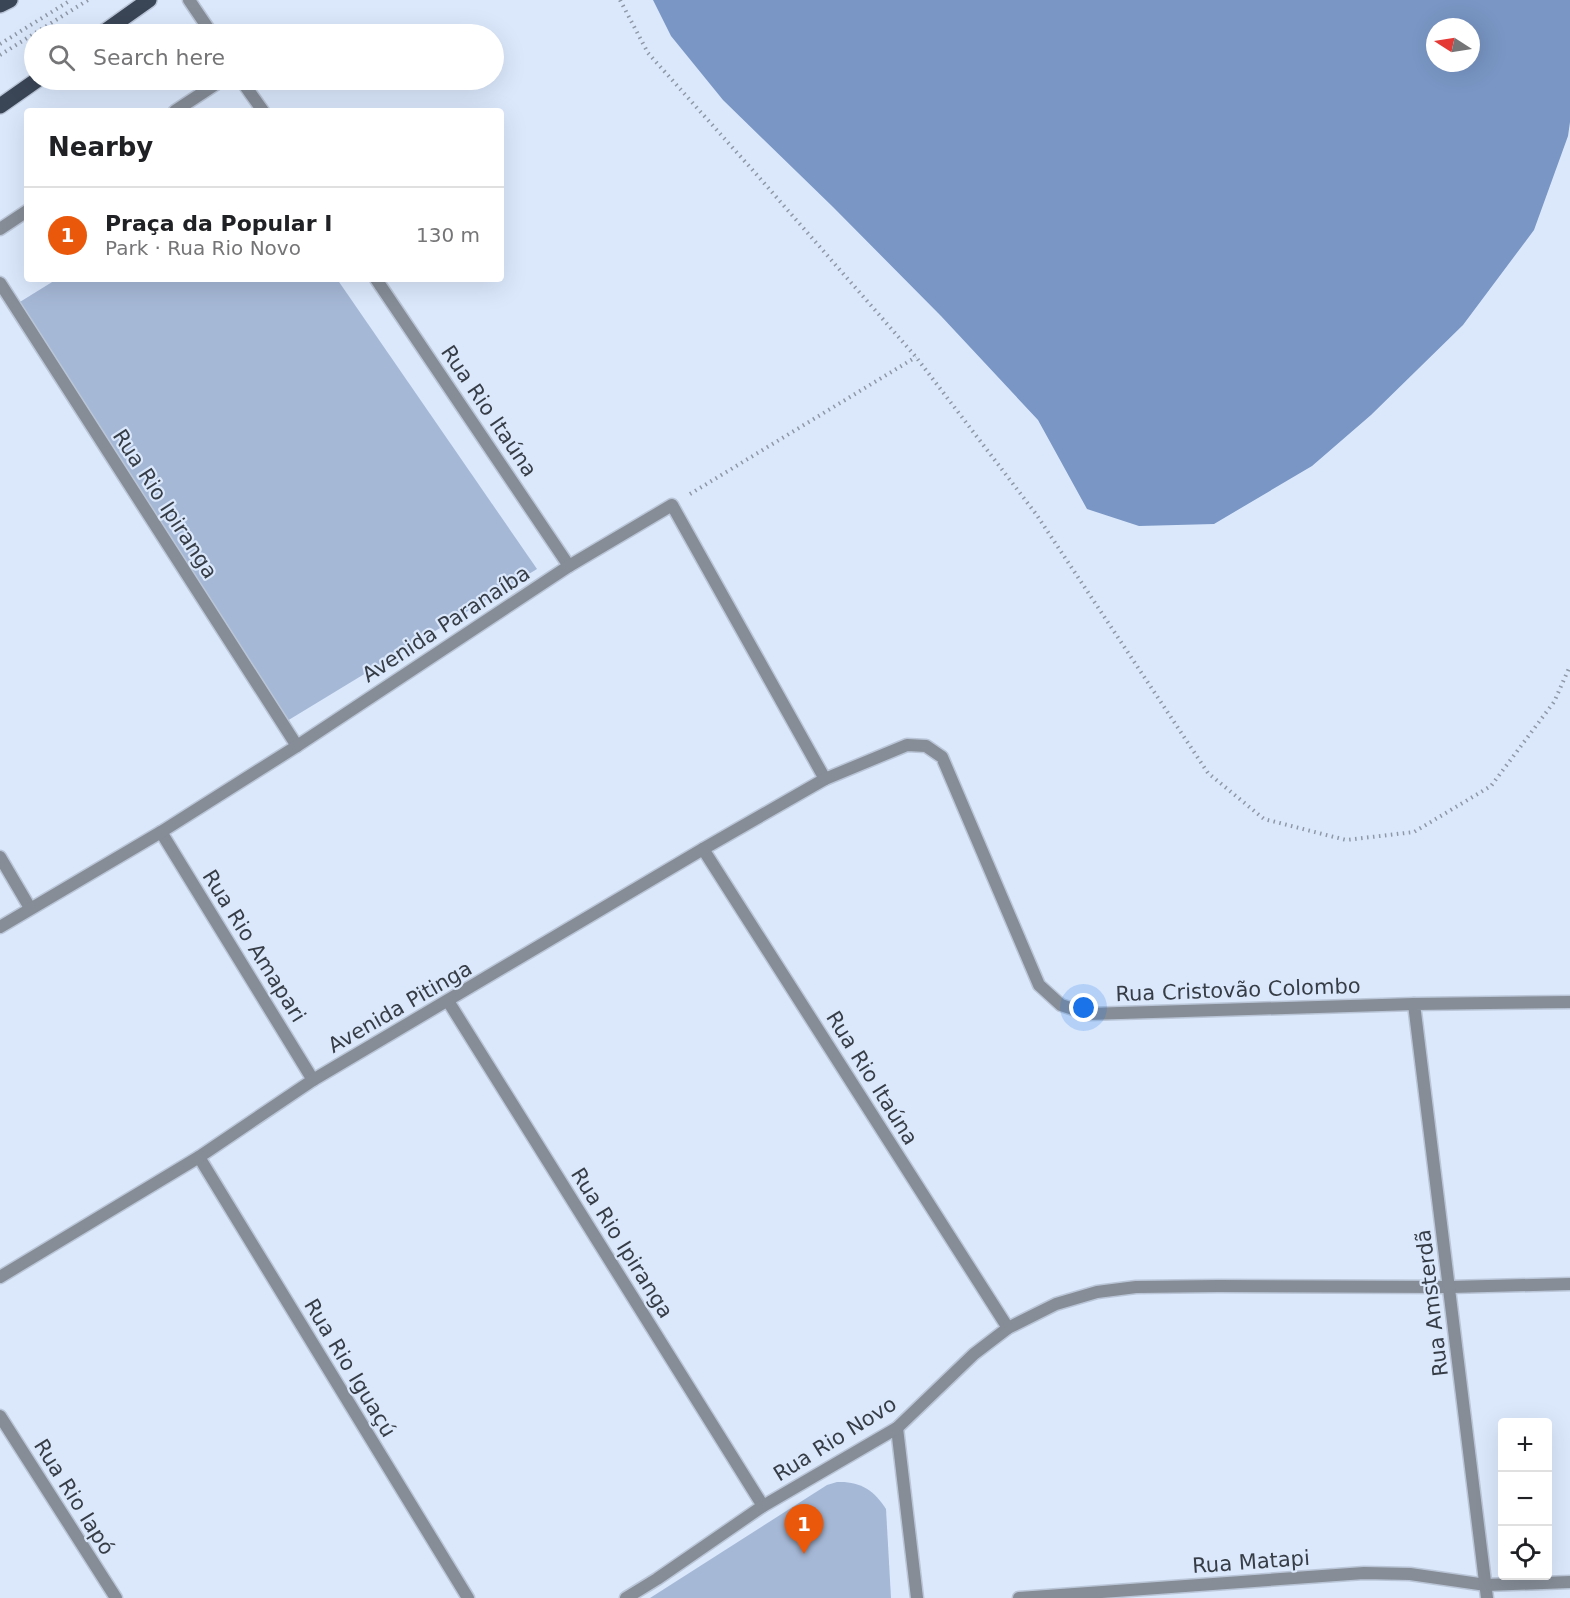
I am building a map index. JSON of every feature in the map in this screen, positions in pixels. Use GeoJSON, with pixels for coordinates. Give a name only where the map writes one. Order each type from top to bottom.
{"type":"FeatureCollection","features":[{"type":"Feature","properties":{"kind":"main road"},"geometry":{"type":"LineString","coordinates":[[0,5],[10,0]]}},
{"type":"Feature","properties":{"kind":"main road"},"geometry":{"type":"LineString","coordinates":[[115,24],[149,0]]}},
{"type":"Feature","properties":{"kind":"main road"},"geometry":{"type":"LineString","coordinates":[[0,106],[24,90]]}},
{"type":"Feature","properties":{"kind":"street"},"geometry":{"type":"LineString","coordinates":[[189,0],[205,24]]}},
{"type":"Feature","properties":{"kind":"street"},"geometry":{"type":"LineString","coordinates":[[180,108],[207,90]]}},
{"type":"Feature","properties":{"kind":"street"},"geometry":{"type":"LineString","coordinates":[[249,90],[261,108]]}},
{"type":"Feature","properties":{"kind":"street"},"geometry":{"type":"LineString","coordinates":[[0,229],[24,213]]}},
{"type":"Feature","properties":{"kind":"street","name":"Rua Rio Itaúna"},"geometry":{"type":"LineString","coordinates":[[378,282],[569,566]]}},
{"type":"Feature","properties":{"kind":"street","name":"Rua Rio Ipiranga"},"geometry":{"type":"LineString","coordinates":[[0,283],[297,746]]}},
{"type":"Feature","properties":{"kind":"street"},"geometry":{"type":"LineString","coordinates":[[672,505],[825,779]]}},
{"type":"Feature","properties":{"kind":"street","name":"Avenida Paranaíba"},"geometry":{"type":"LineString","coordinates":[[0,927],[161,832],[297,746],[569,566],[672,505]]}},
{"type":"Feature","properties":{"kind":"street","name":"Rua Cristovão Colombo"},"geometry":{"type":"LineString","coordinates":[[825,779],[907,745],[926,746],[942,757],[1039,986],[1061,1005],[1088,1014],[1414,1004],[1570,1002]]}},
{"type":"Feature","properties":{"kind":"street","name":"Avenida Pitinga"},"geometry":{"type":"LineString","coordinates":[[0,1277],[199,1157],[314,1080],[825,779]]}},
{"type":"Feature","properties":{"kind":"street","name":"Rua Rio Amapari"},"geometry":{"type":"LineString","coordinates":[[161,832],[314,1080]]}},
{"type":"Feature","properties":{"kind":"street","name":"Rua Rio Itaúna"},"geometry":{"type":"LineString","coordinates":[[703,849],[1008,1328]]}},
{"type":"Feature","properties":{"kind":"street"},"geometry":{"type":"LineString","coordinates":[[0,857],[30,908]]}},
{"type":"Feature","properties":{"kind":"street","name":"Rua Rio Ipiranga"},"geometry":{"type":"LineString","coordinates":[[448,1001],[763,1506]]}},
{"type":"Feature","properties":{"kind":"street","name":"Rua Amsterdã"},"geometry":{"type":"LineString","coordinates":[[1414,1004],[1487,1598]]}},
{"type":"Feature","properties":{"kind":"street","name":"Rua Rio Iguaçú"},"geometry":{"type":"LineString","coordinates":[[199,1157],[468,1598]]}},
{"type":"Feature","properties":{"kind":"street","name":"Rua Rio Novo"},"geometry":{"type":"LineString","coordinates":[[626,1598],[763,1506],[897,1428],[974,1354],[1008,1328],[1056,1304],[1097,1292],[1136,1287],[1450,1287],[1570,1284]]}},
{"type":"Feature","properties":{"kind":"street","name":"Rua Rio Iapó"},"geometry":{"type":"LineString","coordinates":[[0,1416],[116,1598]]}},
{"type":"Feature","properties":{"kind":"street"},"geometry":{"type":"LineString","coordinates":[[897,1428],[916,1598]]}},
{"type":"Feature","properties":{"kind":"street","name":"Rua Matapi"},"geometry":{"type":"LineString","coordinates":[[1019,1598],[1364,1573],[1410,1574],[1486,1585],[1570,1582]]}},
{"type":"Feature","properties":{"kind":"path"},"geometry":{"type":"LineString","coordinates":[[32,24],[71,0]]}},
{"type":"Feature","properties":{"kind":"path"},"geometry":{"type":"LineString","coordinates":[[50,24],[88,0]]}},
{"type":"Feature","properties":{"kind":"path"},"geometry":{"type":"LineString","coordinates":[[620,0],[648,53],[916,357],[1036,514],[1208,773],[1264,819],[1346,840],[1414,832],[1491,786],[1554,702],[1570,666]]}},
{"type":"Feature","properties":{"kind":"path"},"geometry":{"type":"LineString","coordinates":[[0,44],[24,29]]}},
{"type":"Feature","properties":{"kind":"path"},"geometry":{"type":"LineString","coordinates":[[0,55],[24,40]]}},
{"type":"Feature","properties":{"kind":"path"},"geometry":{"type":"LineString","coordinates":[[672,505],[916,357]]}},
{"type":"Feature","properties":{"kind":"shaded area"},"geometry":{"type":"Polygon","coordinates":[[[653,0],[1570,0],[1568,136],[1534,230],[1463,325],[1371,415],[1312,466],[1214,524],[1139,526],[1087,509],[1038,420],[941,316],[723,100],[671,36],[653,0]]]}},
{"type":"Feature","properties":{"kind":"shaded area"},"geometry":{"type":"Polygon","coordinates":[[[52,282],[339,282],[537,569],[287,721],[15,305],[52,282]]]}},
{"type":"Feature","properties":{"kind":"shaded area"},"geometry":{"type":"Polygon","coordinates":[[[837,1482],[853,1483],[866,1488],[886,1509],[891,1598],[650,1598],[827,1485],[837,1482]]]}},
{"type":"Feature","properties":{"kind":"place","name":"Praça da Popular I"},"geometry":{"type":"Point","coordinates":[804,1554]}}]}
